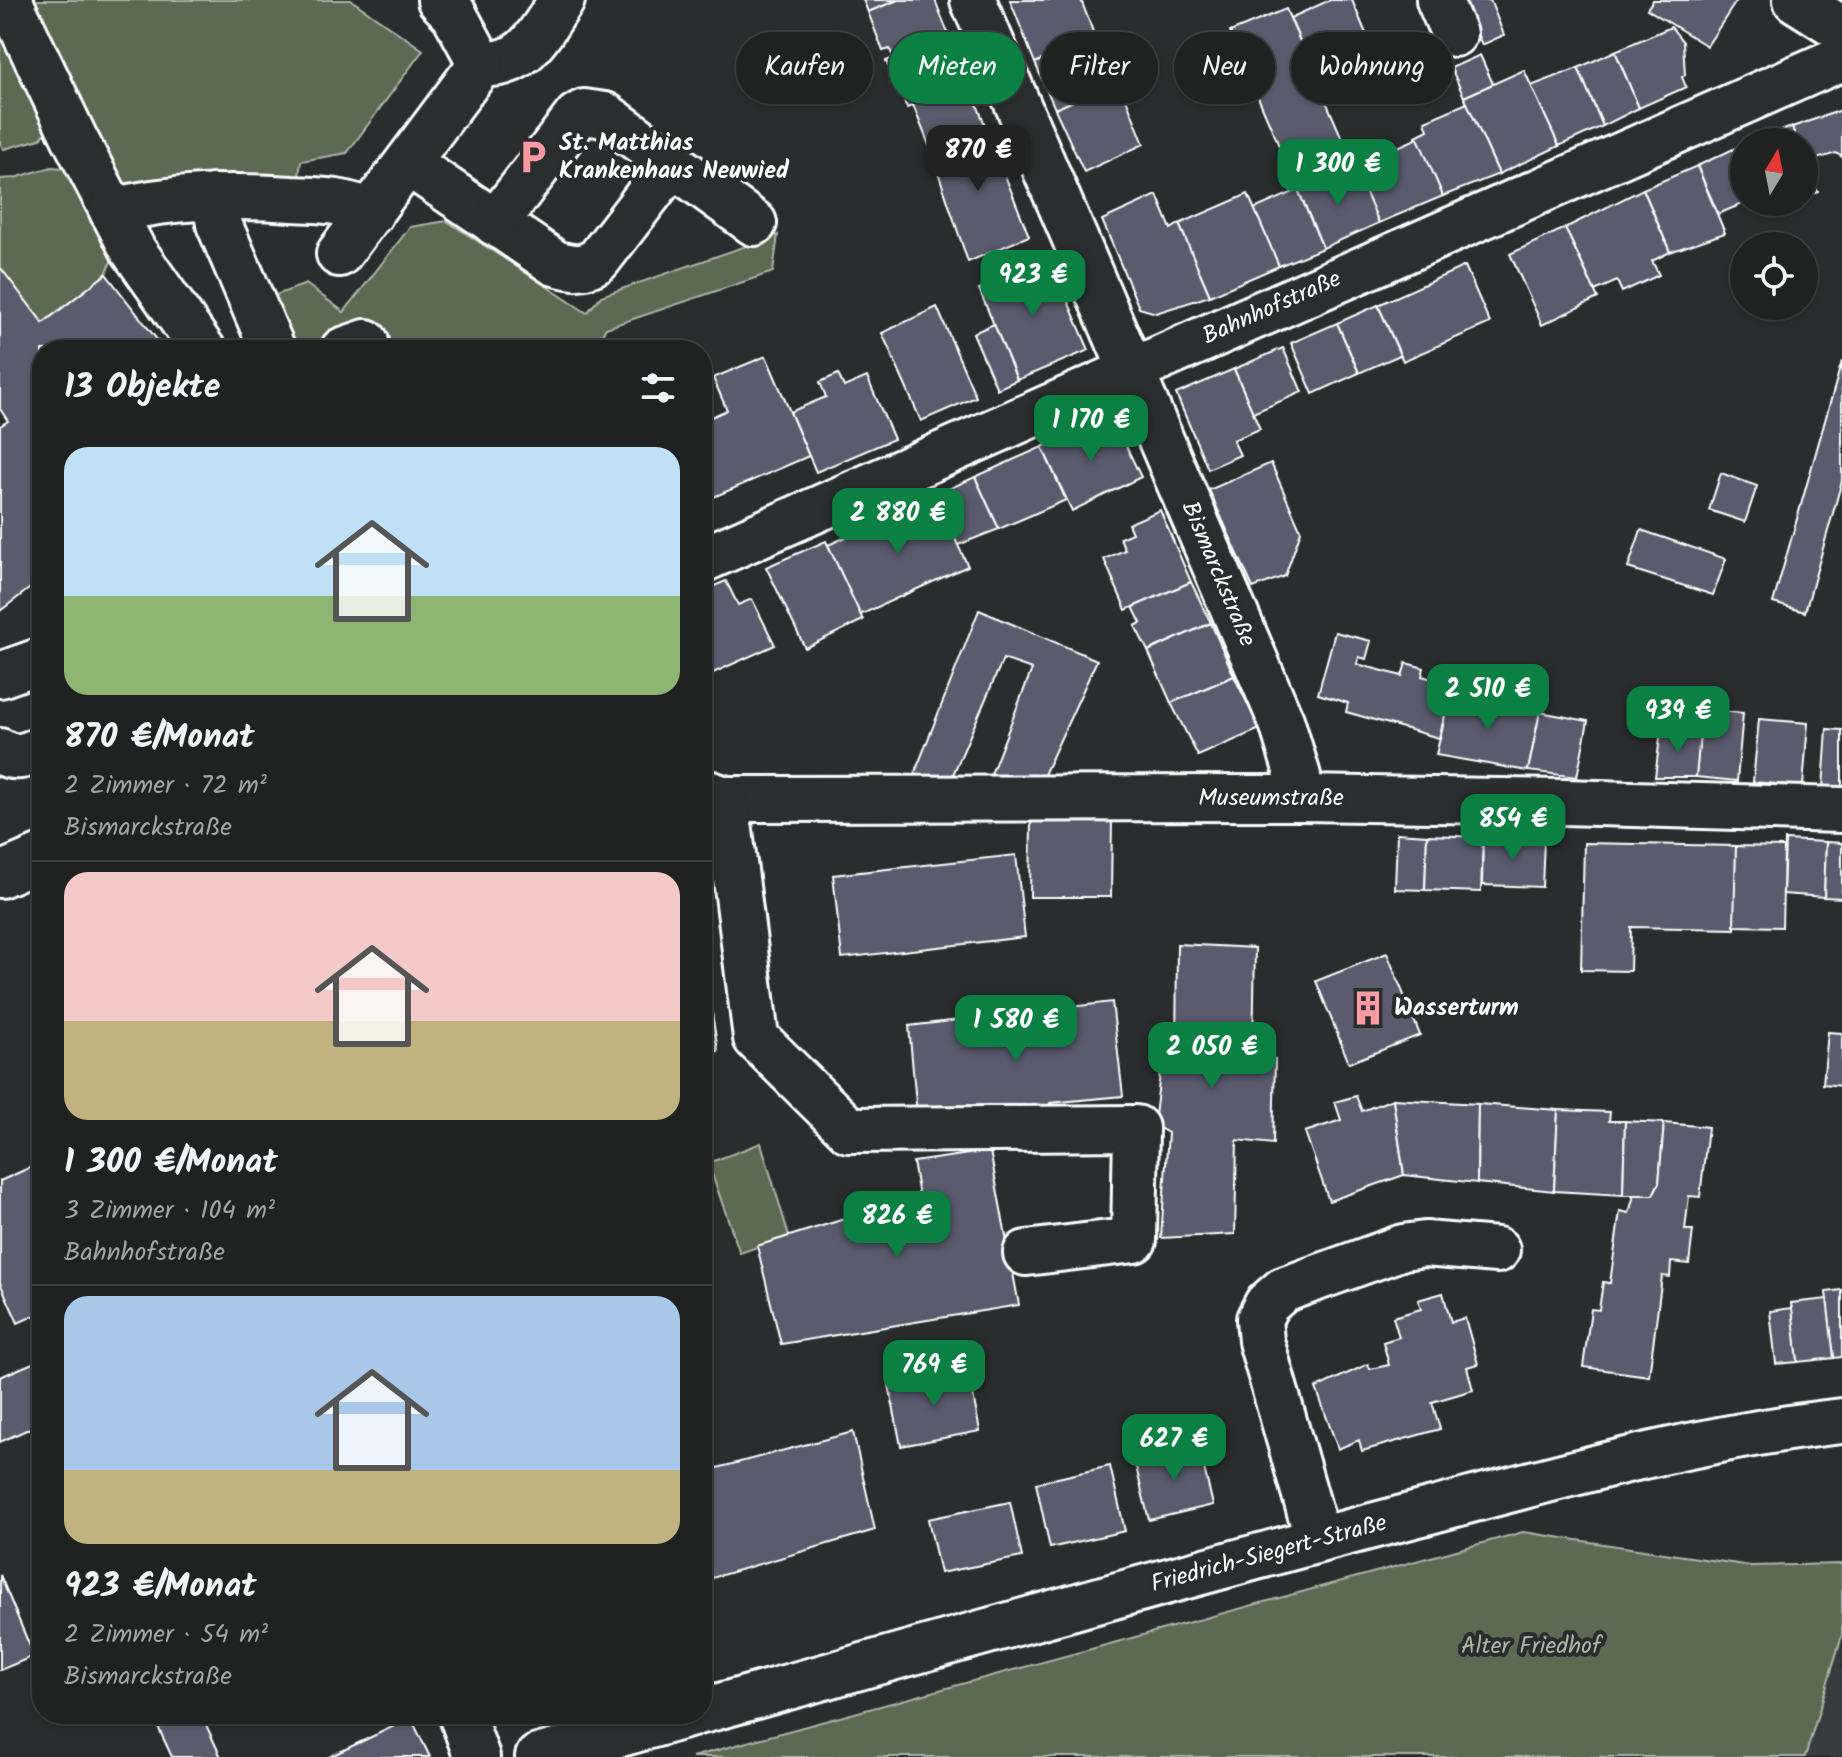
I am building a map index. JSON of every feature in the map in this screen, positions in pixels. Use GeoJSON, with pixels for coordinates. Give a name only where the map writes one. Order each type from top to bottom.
{"type":"FeatureCollection","features":[{"type":"Feature","properties":{"kind":"street"},"geometry":{"type":"LineString","coordinates":[[9,0],[112,211],[150,278],[196,340]]}},
{"type":"Feature","properties":{"kind":"street"},"geometry":{"type":"LineString","coordinates":[[481,64],[510,62],[522,53],[562,0]]}},
{"type":"Feature","properties":{"kind":"street","name":"Bismarckstraße"},"geometry":{"type":"LineString","coordinates":[[973,0],[1282,723],[1298,776],[1299,798]]}},
{"type":"Feature","properties":{"kind":"street"},"geometry":{"type":"LineString","coordinates":[[1796,0],[1842,29]]}},
{"type":"Feature","properties":{"kind":"street"},"geometry":{"type":"LineString","coordinates":[[446,2],[481,64]]}},
{"type":"Feature","properties":{"kind":"street","name":"Bahnhofstraße"},"geometry":{"type":"LineString","coordinates":[[712,556],[1842,58]]}},
{"type":"Feature","properties":{"kind":"street"},"geometry":{"type":"LineString","coordinates":[[339,254],[481,64]]}},
{"type":"Feature","properties":{"kind":"street"},"geometry":{"type":"LineString","coordinates":[[495,223],[577,116],[584,112],[605,115],[754,223]]}},
{"type":"Feature","properties":{"kind":"street"},"geometry":{"type":"LineString","coordinates":[[408,163],[555,263],[573,268],[585,268],[598,260],[672,164]]}},
{"type":"Feature","properties":{"kind":"street"},"geometry":{"type":"LineString","coordinates":[[112,211],[146,203],[214,197],[340,202],[371,213]]}},
{"type":"Feature","properties":{"kind":"street"},"geometry":{"type":"LineString","coordinates":[[214,197],[219,224],[269,340]]}},
{"type":"Feature","properties":{"kind":"street"},"geometry":{"type":"LineString","coordinates":[[0,675],[32,664]]}},
{"type":"Feature","properties":{"kind":"street"},"geometry":{"type":"LineString","coordinates":[[0,751],[7,756],[22,757],[32,753]]}},
{"type":"Feature","properties":{"kind":"street"},"geometry":{"type":"LineString","coordinates":[[714,795],[756,1038],[849,1130],[1136,1128],[1134,1240],[1026,1253]]}},
{"type":"Feature","properties":{"kind":"street","name":"Museumstraße"},"geometry":{"type":"LineString","coordinates":[[714,795],[1548,801],[1842,810]]}},
{"type":"Feature","properties":{"kind":"street"},"geometry":{"type":"LineString","coordinates":[[0,875],[32,861]]}},
{"type":"Feature","properties":{"kind":"street"},"geometry":{"type":"LineString","coordinates":[[1318,1540],[1261,1341],[1259,1319],[1267,1304],[1283,1290],[1403,1247],[1425,1244],[1497,1250]]}},
{"type":"Feature","properties":{"kind":"street","name":"Friedrich-Siegert-Straße"},"geometry":{"type":"LineString","coordinates":[[712,1708],[1318,1540],[1718,1438],[1842,1421]]}},
{"type":"Feature","properties":{"kind":"street"},"geometry":{"type":"LineString","coordinates":[[465,1724],[477,1757]]}},
{"type":"Feature","properties":{"kind":"street"},"geometry":{"type":"LineString","coordinates":[[538,1757],[656,1724]]}},
{"type":"Feature","properties":{"kind":"shaded area"},"geometry":{"type":"Polygon","coordinates":[[[1842,1635],[1842,1757],[1805,1757],[1842,1635]]]}},
{"type":"Feature","properties":{"kind":"green space"},"geometry":{"type":"Polygon","coordinates":[[[20,0],[351,0],[423,50],[347,153],[301,161],[298,184],[115,198],[20,0]]]}},
{"type":"Feature","properties":{"kind":"green space"},"geometry":{"type":"Polygon","coordinates":[[[0,4],[58,120],[40,139],[4,149],[0,144],[0,4]]]}},
{"type":"Feature","properties":{"kind":"green space"},"geometry":{"type":"Polygon","coordinates":[[[52,167],[78,175],[112,259],[106,274],[43,323],[0,267],[0,179],[52,167]]]}},
{"type":"Feature","properties":{"kind":"green space"},"geometry":{"type":"Polygon","coordinates":[[[447,221],[587,313],[601,296],[778,235],[773,272],[606,328],[599,340],[378,340],[370,327],[330,340],[276,340],[259,301],[306,284],[344,312],[410,227],[447,221]]]}},
{"type":"Feature","properties":{"kind":"green space"},"geometry":{"type":"Polygon","coordinates":[[[761,1143],[789,1236],[740,1253],[712,1174],[712,1161],[761,1143]]]}},
{"type":"Feature","properties":{"kind":"green space","name":"Alter Friedhof"},"geometry":{"type":"Polygon","coordinates":[[[1523,1532],[1751,1566],[1842,1564],[1842,1635],[1805,1757],[692,1757],[1523,1532]]]}},
{"type":"Feature","properties":{"kind":"building"},"geometry":{"type":"Polygon","coordinates":[[[863,0],[898,0],[868,12],[863,0]]]}},
{"type":"Feature","properties":{"kind":"building"},"geometry":{"type":"Polygon","coordinates":[[[898,0],[935,0],[947,32],[889,32],[889,49],[883,51],[868,12],[898,0]]]}},
{"type":"Feature","properties":{"kind":"building"},"geometry":{"type":"Polygon","coordinates":[[[1010,0],[1081,0],[1093,32],[1041,32],[1041,60],[1035,63],[1010,0]]]}},
{"type":"Feature","properties":{"kind":"building"},"geometry":{"type":"Polygon","coordinates":[[[1330,0],[1352,0],[1365,32],[1296,32],[1290,18],[1330,0]]]}},
{"type":"Feature","properties":{"kind":"building"},"geometry":{"type":"Polygon","coordinates":[[[1490,0],[1504,35],[1482,45],[1463,1],[1490,0]]]}},
{"type":"Feature","properties":{"kind":"building"},"geometry":{"type":"Polygon","coordinates":[[[1653,0],[1737,0],[1707,46],[1647,9],[1653,0]]]}},
{"type":"Feature","properties":{"kind":"building"},"geometry":{"type":"Polygon","coordinates":[[[1286,9],[1296,32],[1291,32],[1291,104],[1327,104],[1354,166],[1298,190],[1261,104],[1275,104],[1275,32],[1230,32],[1286,9]]]}},
{"type":"Feature","properties":{"kind":"building"},"geometry":{"type":"Polygon","coordinates":[[[1671,27],[1683,42],[1685,75],[1682,77],[1686,87],[1639,108],[1615,51],[1671,27]]]}},
{"type":"Feature","properties":{"kind":"building"},"geometry":{"type":"Polygon","coordinates":[[[1615,51],[1639,108],[1603,126],[1578,68],[1615,51]]]}},
{"type":"Feature","properties":{"kind":"building"},"geometry":{"type":"Polygon","coordinates":[[[1480,55],[1493,84],[1464,97],[1453,67],[1480,55]]]}},
{"type":"Feature","properties":{"kind":"building"},"geometry":{"type":"Polygon","coordinates":[[[1041,60],[1041,77],[1035,63],[1041,60]]]}},
{"type":"Feature","properties":{"kind":"building"},"geometry":{"type":"Polygon","coordinates":[[[1578,68],[1603,126],[1559,146],[1531,86],[1578,68]]]}},
{"type":"Feature","properties":{"kind":"building"},"geometry":{"type":"Polygon","coordinates":[[[1524,70],[1559,146],[1499,174],[1464,97],[1524,70]]]}},
{"type":"Feature","properties":{"kind":"building"},"geometry":{"type":"Polygon","coordinates":[[[1467,103],[1499,174],[1443,196],[1416,136],[1428,130],[1425,121],[1467,103]]]}},
{"type":"Feature","properties":{"kind":"building"},"geometry":{"type":"Polygon","coordinates":[[[977,104],[985,125],[929,145],[913,105],[977,104]]]}},
{"type":"Feature","properties":{"kind":"building"},"geometry":{"type":"Polygon","coordinates":[[[1066,104],[1128,104],[1144,144],[1084,172],[1055,109],[1066,104]]]}},
{"type":"Feature","properties":{"kind":"building"},"geometry":{"type":"Polygon","coordinates":[[[1842,110],[1842,157],[1836,153],[1818,159],[1818,128],[1792,127],[1842,110]]]}},
{"type":"Feature","properties":{"kind":"building"},"geometry":{"type":"Polygon","coordinates":[[[985,125],[1029,236],[968,262],[929,145],[985,125]]]}},
{"type":"Feature","properties":{"kind":"building"},"geometry":{"type":"Polygon","coordinates":[[[1418,138],[1443,196],[1379,223],[1354,166],[1418,138]]]}},
{"type":"Feature","properties":{"kind":"building"},"geometry":{"type":"Polygon","coordinates":[[[1730,151],[1730,209],[1718,214],[1697,166],[1730,151]]]}},
{"type":"Feature","properties":{"kind":"building"},"geometry":{"type":"Polygon","coordinates":[[[1354,166],[1379,223],[1323,248],[1298,190],[1354,166]]]}},
{"type":"Feature","properties":{"kind":"building"},"geometry":{"type":"Polygon","coordinates":[[[1697,166],[1725,233],[1670,252],[1643,189],[1697,166]]]}},
{"type":"Feature","properties":{"kind":"building"},"geometry":{"type":"Polygon","coordinates":[[[1643,189],[1670,252],[1652,261],[1659,275],[1622,292],[1617,281],[1595,291],[1565,228],[1643,189]]]}},
{"type":"Feature","properties":{"kind":"building"},"geometry":{"type":"Polygon","coordinates":[[[1298,190],[1323,248],[1279,266],[1254,209],[1298,190]]]}},
{"type":"Feature","properties":{"kind":"building"},"geometry":{"type":"Polygon","coordinates":[[[1248,194],[1279,266],[1210,296],[1179,224],[1248,194]]]}},
{"type":"Feature","properties":{"kind":"building"},"geometry":{"type":"Polygon","coordinates":[[[1157,195],[1171,229],[1179,224],[1210,296],[1156,313],[1139,308],[1102,220],[1157,195]]]}},
{"type":"Feature","properties":{"kind":"building"},"geometry":{"type":"Polygon","coordinates":[[[1565,228],[1598,298],[1542,325],[1510,254],[1565,228]]]}},
{"type":"Feature","properties":{"kind":"building"},"geometry":{"type":"Polygon","coordinates":[[[1030,258],[1034,269],[1051,262],[1089,350],[1017,380],[979,289],[1004,279],[1001,271],[1030,258]]]}},
{"type":"Feature","properties":{"kind":"building"},"geometry":{"type":"Polygon","coordinates":[[[1465,266],[1490,323],[1403,361],[1378,305],[1465,266]]]}},
{"type":"Feature","properties":{"kind":"building"},"geometry":{"type":"Polygon","coordinates":[[[0,267],[43,323],[106,274],[157,340],[32,340],[32,587],[0,611],[0,426],[8,421],[0,409],[0,267]]]}},
{"type":"Feature","properties":{"kind":"building"},"geometry":{"type":"Polygon","coordinates":[[[1378,305],[1400,355],[1359,373],[1337,323],[1378,305]]]}},
{"type":"Feature","properties":{"kind":"building"},"geometry":{"type":"Polygon","coordinates":[[[937,307],[976,397],[921,421],[882,333],[937,307]]]}},
{"type":"Feature","properties":{"kind":"building"},"geometry":{"type":"Polygon","coordinates":[[[1337,323],[1359,373],[1313,394],[1291,343],[1337,323]]]}},
{"type":"Feature","properties":{"kind":"building"},"geometry":{"type":"Polygon","coordinates":[[[994,324],[1017,380],[997,389],[973,333],[994,324]]]}},
{"type":"Feature","properties":{"kind":"building"},"geometry":{"type":"Polygon","coordinates":[[[1283,348],[1302,392],[1253,413],[1234,369],[1283,348]]]}},
{"type":"Feature","properties":{"kind":"building"},"geometry":{"type":"Polygon","coordinates":[[[766,356],[809,456],[712,498],[712,417],[727,410],[713,378],[766,356]]]}},
{"type":"Feature","properties":{"kind":"building"},"geometry":{"type":"Polygon","coordinates":[[[1842,361],[1842,481],[1805,612],[1773,603],[1842,361]]]}},
{"type":"Feature","properties":{"kind":"building"},"geometry":{"type":"Polygon","coordinates":[[[1234,369],[1260,429],[1233,440],[1240,455],[1208,469],[1176,394],[1234,369]]]}},
{"type":"Feature","properties":{"kind":"building"},"geometry":{"type":"Polygon","coordinates":[[[838,374],[844,387],[867,377],[894,439],[816,472],[790,412],[826,397],[820,382],[838,374]]]}},
{"type":"Feature","properties":{"kind":"building"},"geometry":{"type":"Polygon","coordinates":[[[1111,415],[1141,477],[1072,511],[1042,447],[1111,415]]]}},
{"type":"Feature","properties":{"kind":"building"},"geometry":{"type":"Polygon","coordinates":[[[1042,447],[1066,500],[999,529],[975,477],[1042,447]]]}},
{"type":"Feature","properties":{"kind":"building"},"geometry":{"type":"Polygon","coordinates":[[[1271,463],[1301,531],[1285,576],[1253,588],[1209,490],[1271,463]]]}},
{"type":"Feature","properties":{"kind":"building"},"geometry":{"type":"Polygon","coordinates":[[[1721,473],[1757,486],[1745,522],[1709,510],[1721,473]]]}},
{"type":"Feature","properties":{"kind":"building"},"geometry":{"type":"Polygon","coordinates":[[[975,477],[999,529],[958,545],[935,495],[975,477]]]}},
{"type":"Feature","properties":{"kind":"building"},"geometry":{"type":"Polygon","coordinates":[[[935,498],[968,566],[860,615],[828,545],[935,498]]]}},
{"type":"Feature","properties":{"kind":"building"},"geometry":{"type":"Polygon","coordinates":[[[1160,510],[1191,582],[1126,610],[1104,559],[1125,550],[1120,538],[1132,533],[1128,524],[1160,510]]]}},
{"type":"Feature","properties":{"kind":"building"},"geometry":{"type":"Polygon","coordinates":[[[1641,530],[1726,559],[1713,595],[1628,568],[1641,530]]]}},
{"type":"Feature","properties":{"kind":"building"},"geometry":{"type":"Polygon","coordinates":[[[826,541],[863,620],[805,648],[766,567],[826,541]]]}},
{"type":"Feature","properties":{"kind":"building"},"geometry":{"type":"Polygon","coordinates":[[[726,581],[738,605],[752,599],[775,645],[712,673],[712,587],[726,581]]]}},
{"type":"Feature","properties":{"kind":"building"},"geometry":{"type":"Polygon","coordinates":[[[1191,582],[1211,623],[1148,651],[1135,626],[1141,623],[1133,607],[1191,582]]]}},
{"type":"Feature","properties":{"kind":"building"},"geometry":{"type":"Polygon","coordinates":[[[979,610],[1097,660],[1041,781],[988,782],[1032,669],[1003,659],[952,777],[912,780],[979,610]]]}},
{"type":"Feature","properties":{"kind":"building"},"geometry":{"type":"Polygon","coordinates":[[[1211,623],[1234,676],[1171,703],[1148,651],[1211,623]]]}},
{"type":"Feature","properties":{"kind":"building"},"geometry":{"type":"Polygon","coordinates":[[[1335,632],[1371,641],[1366,659],[1359,657],[1357,664],[1402,676],[1406,663],[1424,668],[1422,676],[1436,680],[1434,687],[1451,691],[1439,738],[1346,712],[1348,703],[1318,694],[1335,632]]]}},
{"type":"Feature","properties":{"kind":"building"},"geometry":{"type":"Polygon","coordinates":[[[1234,676],[1260,729],[1198,756],[1171,703],[1234,676]]]}},
{"type":"Feature","properties":{"kind":"building"},"geometry":{"type":"Polygon","coordinates":[[[1451,691],[1540,712],[1528,771],[1436,755],[1451,691]]]}},
{"type":"Feature","properties":{"kind":"building"},"geometry":{"type":"Polygon","coordinates":[[[1702,710],[1743,713],[1737,781],[1696,777],[1702,710]]]}},
{"type":"Feature","properties":{"kind":"building"},"geometry":{"type":"Polygon","coordinates":[[[1540,712],[1588,721],[1577,777],[1528,771],[1540,712]]]}},
{"type":"Feature","properties":{"kind":"building"},"geometry":{"type":"Polygon","coordinates":[[[1759,719],[1808,723],[1803,786],[1753,782],[1759,719]]]}},
{"type":"Feature","properties":{"kind":"building"},"geometry":{"type":"Polygon","coordinates":[[[1661,729],[1700,734],[1696,777],[1655,777],[1661,729]]]}},
{"type":"Feature","properties":{"kind":"building"},"geometry":{"type":"Polygon","coordinates":[[[1827,729],[1842,730],[1842,789],[1823,788],[1827,729]]]}},
{"type":"Feature","properties":{"kind":"building"},"geometry":{"type":"Polygon","coordinates":[[[1112,819],[1111,897],[1030,897],[1031,820],[1112,819]]]}},
{"type":"Feature","properties":{"kind":"building"},"geometry":{"type":"Polygon","coordinates":[[[1397,833],[1427,835],[1425,890],[1395,889],[1397,833]]]}},
{"type":"Feature","properties":{"kind":"building"},"geometry":{"type":"Polygon","coordinates":[[[1427,835],[1483,837],[1481,892],[1425,890],[1427,835]]]}},
{"type":"Feature","properties":{"kind":"building"},"geometry":{"type":"Polygon","coordinates":[[[1483,837],[1544,840],[1542,887],[1482,885],[1483,837]]]}},
{"type":"Feature","properties":{"kind":"building"},"geometry":{"type":"Polygon","coordinates":[[[1785,840],[1826,842],[1824,897],[1783,894],[1785,840]]]}},
{"type":"Feature","properties":{"kind":"building"},"geometry":{"type":"Polygon","coordinates":[[[1826,842],[1842,843],[1842,898],[1824,897],[1826,842]]]}},
{"type":"Feature","properties":{"kind":"building"},"geometry":{"type":"Polygon","coordinates":[[[1584,843],[1736,846],[1735,929],[1631,927],[1630,971],[1581,970],[1584,843]]]}},
{"type":"Feature","properties":{"kind":"building"},"geometry":{"type":"Polygon","coordinates":[[[1736,846],[1784,847],[1782,927],[1734,926],[1736,846]]]}},
{"type":"Feature","properties":{"kind":"building"},"geometry":{"type":"Polygon","coordinates":[[[1016,855],[1025,937],[842,958],[833,875],[1016,855]]]}},
{"type":"Feature","properties":{"kind":"building"},"geometry":{"type":"Polygon","coordinates":[[[1177,944],[1255,948],[1253,1054],[1275,1059],[1273,1144],[1237,1140],[1235,1234],[1161,1238],[1168,1133],[1154,1125],[1161,1064],[1176,1055],[1177,944]]]}},
{"type":"Feature","properties":{"kind":"building","name":"Wasserturm"},"geometry":{"type":"Polygon","coordinates":[[[1387,953],[1420,1035],[1349,1063],[1316,981],[1387,953]]]}},
{"type":"Feature","properties":{"kind":"building"},"geometry":{"type":"Polygon","coordinates":[[[1112,1002],[1123,1096],[1050,1103],[1050,1122],[917,1115],[909,1026],[1112,1002]]]}},
{"type":"Feature","properties":{"kind":"building"},"geometry":{"type":"Polygon","coordinates":[[[712,1013],[718,1051],[712,1052],[712,1013]]]}},
{"type":"Feature","properties":{"kind":"building"},"geometry":{"type":"Polygon","coordinates":[[[1828,1032],[1842,1033],[1842,1086],[1823,1084],[1828,1032]]]}},
{"type":"Feature","properties":{"kind":"building"},"geometry":{"type":"Polygon","coordinates":[[[1356,1096],[1362,1111],[1393,1099],[1404,1175],[1329,1201],[1305,1132],[1341,1120],[1335,1102],[1356,1096]]]}},
{"type":"Feature","properties":{"kind":"building"},"geometry":{"type":"Polygon","coordinates":[[[1393,1099],[1478,1104],[1477,1183],[1404,1175],[1393,1099]]]}},
{"type":"Feature","properties":{"kind":"building"},"geometry":{"type":"Polygon","coordinates":[[[1478,1104],[1558,1110],[1554,1191],[1477,1183],[1478,1104]]]}},
{"type":"Feature","properties":{"kind":"building"},"geometry":{"type":"Polygon","coordinates":[[[1558,1110],[1610,1112],[1609,1121],[1625,1121],[1623,1195],[1554,1191],[1558,1110]]]}},
{"type":"Feature","properties":{"kind":"building"},"geometry":{"type":"Polygon","coordinates":[[[1625,1121],[1664,1123],[1659,1183],[1653,1195],[1623,1195],[1625,1121]]]}},
{"type":"Feature","properties":{"kind":"building"},"geometry":{"type":"Polygon","coordinates":[[[1664,1123],[1708,1127],[1700,1197],[1689,1196],[1685,1230],[1693,1230],[1689,1264],[1671,1262],[1670,1277],[1662,1276],[1649,1376],[1583,1367],[1591,1309],[1599,1310],[1603,1282],[1610,1283],[1620,1211],[1629,1213],[1634,1195],[1653,1195],[1659,1183],[1664,1123]]]}},
{"type":"Feature","properties":{"kind":"building"},"geometry":{"type":"Polygon","coordinates":[[[990,1151],[1019,1305],[781,1344],[757,1246],[919,1196],[913,1162],[990,1151]]]}},
{"type":"Feature","properties":{"kind":"building"},"geometry":{"type":"Polygon","coordinates":[[[32,1167],[32,1317],[18,1323],[0,1283],[0,1181],[32,1167]]]}},
{"type":"Feature","properties":{"kind":"building"},"geometry":{"type":"Polygon","coordinates":[[[1842,1290],[1842,1357],[1834,1358],[1826,1292],[1842,1290]]]}},
{"type":"Feature","properties":{"kind":"building"},"geometry":{"type":"Polygon","coordinates":[[[1443,1293],[1451,1322],[1465,1318],[1478,1364],[1467,1367],[1473,1390],[1432,1402],[1440,1429],[1362,1451],[1359,1440],[1338,1449],[1316,1388],[1368,1364],[1370,1369],[1389,1365],[1383,1342],[1399,1337],[1393,1317],[1421,1309],[1418,1300],[1443,1293]]]}},
{"type":"Feature","properties":{"kind":"building"},"geometry":{"type":"Polygon","coordinates":[[[1827,1299],[1834,1358],[1798,1362],[1791,1303],[1827,1299]]]}},
{"type":"Feature","properties":{"kind":"building"},"geometry":{"type":"Polygon","coordinates":[[[1792,1308],[1798,1362],[1776,1364],[1770,1311],[1792,1308]]]}},
{"type":"Feature","properties":{"kind":"building"},"geometry":{"type":"Polygon","coordinates":[[[32,1363],[32,1428],[0,1442],[0,1377],[32,1363]]]}},
{"type":"Feature","properties":{"kind":"building"},"geometry":{"type":"Polygon","coordinates":[[[968,1370],[980,1431],[901,1446],[889,1385],[968,1370]]]}},
{"type":"Feature","properties":{"kind":"building"},"geometry":{"type":"Polygon","coordinates":[[[853,1432],[875,1530],[712,1578],[712,1469],[853,1432]]]}},
{"type":"Feature","properties":{"kind":"building"},"geometry":{"type":"Polygon","coordinates":[[[1198,1443],[1213,1505],[1149,1520],[1134,1459],[1198,1443]]]}},
{"type":"Feature","properties":{"kind":"building"},"geometry":{"type":"Polygon","coordinates":[[[1110,1466],[1125,1531],[1050,1548],[1036,1483],[1110,1466]]]}},
{"type":"Feature","properties":{"kind":"building"},"geometry":{"type":"Polygon","coordinates":[[[1010,1502],[1022,1557],[940,1573],[928,1519],[1010,1502]]]}},
{"type":"Feature","properties":{"kind":"building"},"geometry":{"type":"Polygon","coordinates":[[[0,1575],[32,1657],[0,1670],[0,1575]]]}},
{"type":"Feature","properties":{"kind":"building"},"geometry":{"type":"Polygon","coordinates":[[[157,1724],[206,1724],[221,1757],[172,1757],[157,1724]]]}},
{"type":"Feature","properties":{"kind":"building"},"geometry":{"type":"Polygon","coordinates":[[[398,1724],[414,1724],[430,1757],[329,1757],[398,1724]]]}},
{"type":"Feature","properties":{"kind":"place","name":"St. Matthias Krankenhaus Neuwied"},"geometry":{"type":"Point","coordinates":[533,157]}},
{"type":"Feature","properties":{"kind":"place","name":"Wasserturm"},"geometry":{"type":"Point","coordinates":[1368,1008]}}]}
